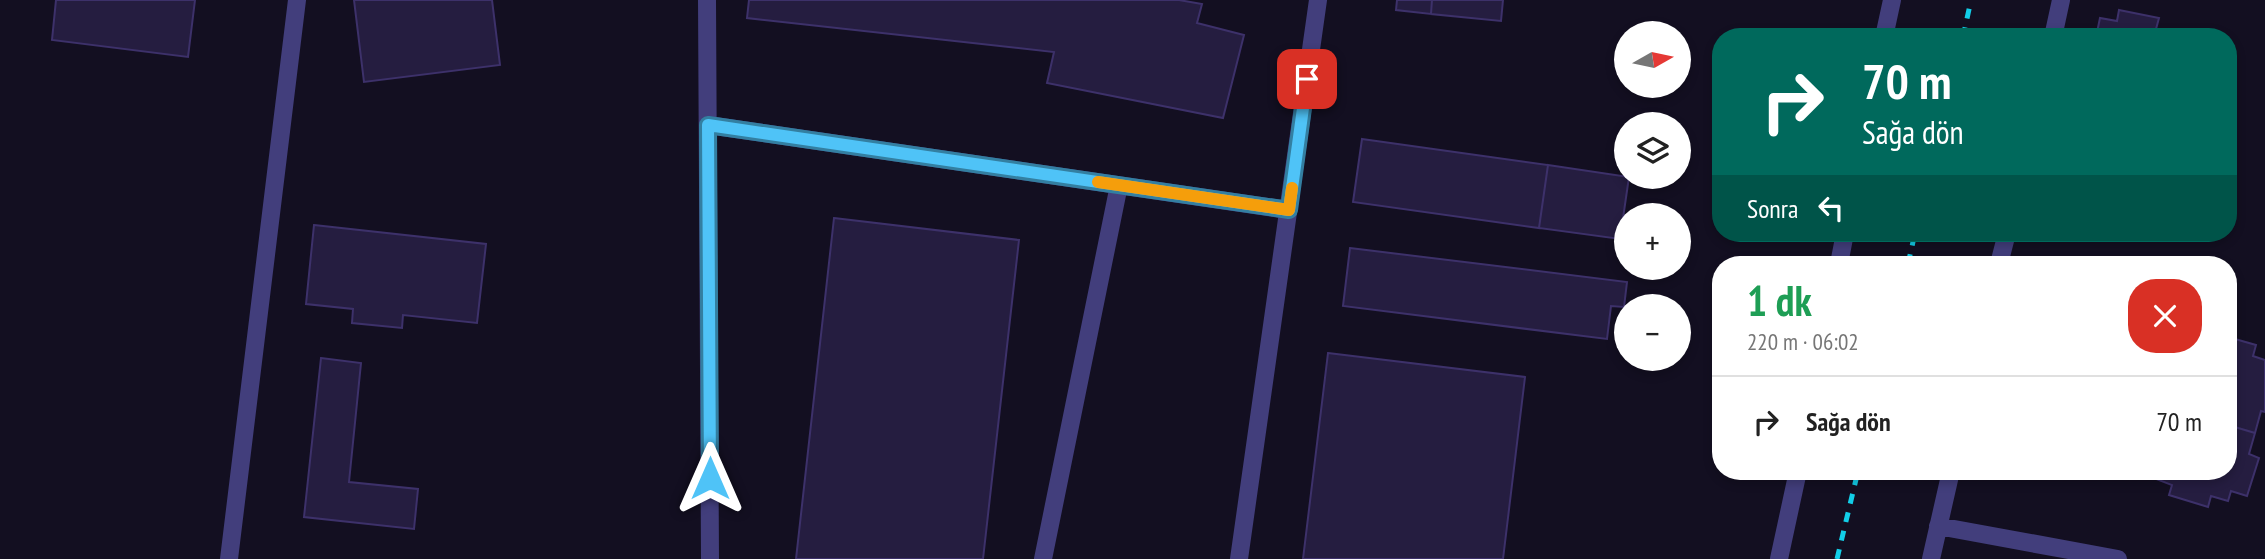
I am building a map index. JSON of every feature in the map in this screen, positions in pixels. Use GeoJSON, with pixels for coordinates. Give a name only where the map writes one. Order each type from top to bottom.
{"type":"FeatureCollection","features":[{"type":"Feature","properties":{"kind":"street"},"geometry":{"type":"LineString","coordinates":[[229,559],[297,0]]}},
{"type":"Feature","properties":{"kind":"street"},"geometry":{"type":"LineString","coordinates":[[707,0],[710,559]]}},
{"type":"Feature","properties":{"kind":"street"},"geometry":{"type":"LineString","coordinates":[[1240,559],[1318,0]]}},
{"type":"Feature","properties":{"kind":"street"},"geometry":{"type":"LineString","coordinates":[[1886,28],[1892,0]]}},
{"type":"Feature","properties":{"kind":"street"},"geometry":{"type":"LineString","coordinates":[[2055,28],[2061,0]]}},
{"type":"Feature","properties":{"kind":"street"},"geometry":{"type":"LineString","coordinates":[[708,125],[1289,210]]}},
{"type":"Feature","properties":{"kind":"street"},"geometry":{"type":"LineString","coordinates":[[1043,559],[1119,185]]}},
{"type":"Feature","properties":{"kind":"street"},"geometry":{"type":"LineString","coordinates":[[1779,559],[1796,480]]}},
{"type":"Feature","properties":{"kind":"street"},"geometry":{"type":"LineString","coordinates":[[1931,559],[1949,480]]}},
{"type":"Feature","properties":{"kind":"street"},"geometry":{"type":"LineString","coordinates":[[1938,526],[2118,559]]}},
{"type":"Feature","properties":{"kind":"building"},"geometry":{"type":"Polygon","coordinates":[[[56,0],[195,0],[188,57],[52,40],[56,0]]]}},
{"type":"Feature","properties":{"kind":"building"},"geometry":{"type":"Polygon","coordinates":[[[354,0],[492,0],[500,65],[364,82],[354,0]]]}},
{"type":"Feature","properties":{"kind":"building"},"geometry":{"type":"Polygon","coordinates":[[[749,0],[1179,0],[1202,4],[1197,23],[1244,35],[1223,118],[1047,83],[1054,52],[747,18],[749,0]]]}},
{"type":"Feature","properties":{"kind":"building"},"geometry":{"type":"Polygon","coordinates":[[[1397,0],[1432,0],[1431,14],[1396,10],[1397,0]]]}},
{"type":"Feature","properties":{"kind":"building"},"geometry":{"type":"Polygon","coordinates":[[[1432,0],[1503,0],[1501,21],[1431,14],[1432,0]]]}},
{"type":"Feature","properties":{"kind":"building"},"geometry":{"type":"Polygon","coordinates":[[[2119,10],[2159,18],[2156,28],[2098,28],[2100,18],[2117,21],[2119,10]]]}},
{"type":"Feature","properties":{"kind":"building"},"geometry":{"type":"Polygon","coordinates":[[[1362,139],[1548,165],[1539,228],[1353,202],[1362,139]]]}},
{"type":"Feature","properties":{"kind":"building"},"geometry":{"type":"Polygon","coordinates":[[[1548,165],[1614,175],[1614,189],[1627,189],[1625,203],[1614,203],[1614,238],[1539,228],[1548,165]]]}},
{"type":"Feature","properties":{"kind":"building"},"geometry":{"type":"Polygon","coordinates":[[[834,218],[1019,240],[983,559],[796,559],[834,218]]]}},
{"type":"Feature","properties":{"kind":"building"},"geometry":{"type":"Polygon","coordinates":[[[314,225],[486,244],[477,323],[403,315],[402,328],[352,323],[353,309],[306,304],[314,225]]]}},
{"type":"Feature","properties":{"kind":"building"},"geometry":{"type":"Polygon","coordinates":[[[1350,248],[1627,282],[1626,294],[1614,294],[1607,339],[1343,306],[1350,248]]]}},
{"type":"Feature","properties":{"kind":"building"},"geometry":{"type":"Polygon","coordinates":[[[2237,340],[2256,345],[2253,356],[2265,360],[2265,412],[2261,411],[2255,433],[2237,428],[2237,340]]]}},
{"type":"Feature","properties":{"kind":"building"},"geometry":{"type":"Polygon","coordinates":[[[1328,353],[1525,377],[1503,559],[1303,559],[1328,353]]]}},
{"type":"Feature","properties":{"kind":"building"},"geometry":{"type":"Polygon","coordinates":[[[321,358],[361,363],[349,482],[418,489],[414,529],[304,517],[321,358]]]}},
{"type":"Feature","properties":{"kind":"building"},"geometry":{"type":"Polygon","coordinates":[[[2237,428],[2255,433],[2249,454],[2259,458],[2247,496],[2231,491],[2228,501],[2211,496],[2208,507],[2169,495],[2172,485],[2159,480],[2237,480],[2237,428]]]}},
{"type":"Feature","properties":{"kind":"railway"},"geometry":{"type":"LineString","coordinates":[[1965,28],[1971,0]]}},
{"type":"Feature","properties":{"kind":"railway"},"geometry":{"type":"LineString","coordinates":[[1910,256],[1913,242]]}},
{"type":"Feature","properties":{"kind":"railway"},"geometry":{"type":"LineString","coordinates":[[1837,559],[1856,480]]}},
{"type":"Feature","properties":{"kind":"slow traffic"},"geometry":{"type":"LineString","coordinates":[[1098,182],[1289,210],[1292,188]]}},
{"type":"Feature","properties":{"kind":"route"},"geometry":{"type":"LineString","coordinates":[[710,478],[708,125],[1289,210],[1307,79]]}}]}
